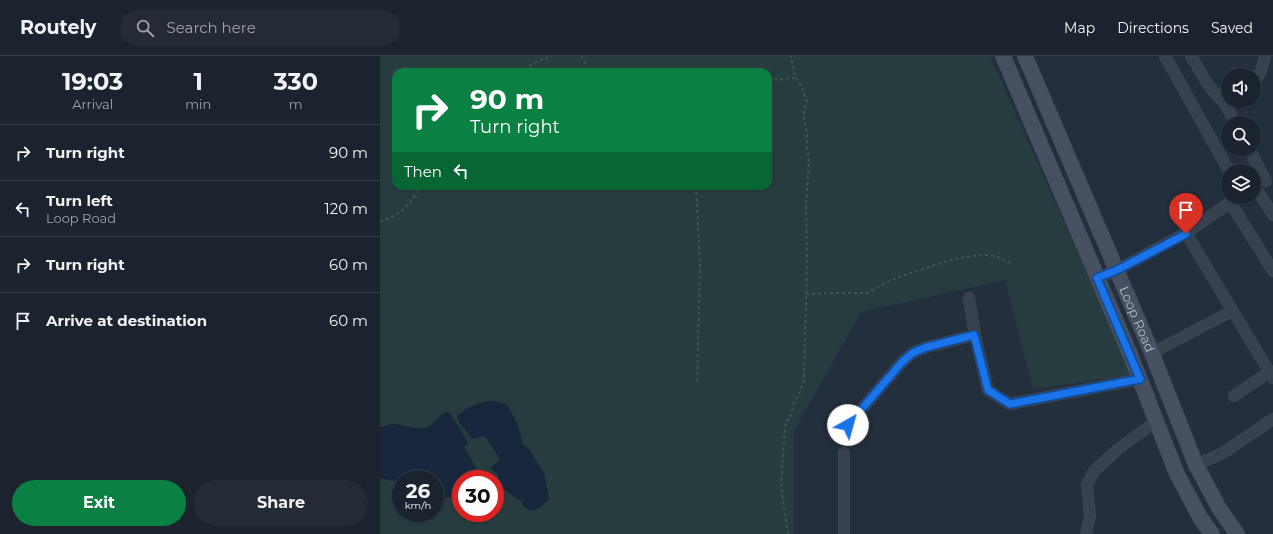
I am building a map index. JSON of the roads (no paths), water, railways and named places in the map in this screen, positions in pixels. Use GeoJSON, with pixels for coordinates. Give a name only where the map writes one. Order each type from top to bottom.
{"type":"FeatureCollection","features":[{"type":"Feature","properties":{"kind":"main road","name":"Loop Road"},"geometry":{"type":"LineString","coordinates":[[1003,56],[1140,379],[1177,474],[1201,519],[1212,534]]}},
{"type":"Feature","properties":{"kind":"main road","name":"Loop Road"},"geometry":{"type":"LineString","coordinates":[[1025,56],[1152,353],[1196,466],[1218,508],[1237,534]]}},
{"type":"Feature","properties":{"kind":"street"},"geometry":{"type":"LineString","coordinates":[[1165,56],[1225,164]]}},
{"type":"Feature","properties":{"kind":"street"},"geometry":{"type":"LineString","coordinates":[[1191,56],[1209,86],[1221,96]]}},
{"type":"Feature","properties":{"kind":"street"},"geometry":{"type":"LineString","coordinates":[[1261,71],[1265,56]]}},
{"type":"Feature","properties":{"kind":"street"},"geometry":{"type":"LineString","coordinates":[[1254,156],[1270,180],[1261,185]]}},
{"type":"Feature","properties":{"kind":"street"},"geometry":{"type":"LineString","coordinates":[[1261,197],[1273,216]]}},
{"type":"Feature","properties":{"kind":"street"},"geometry":{"type":"LineString","coordinates":[[1097,278],[1117,270],[1186,234],[1228,204]]}},
{"type":"Feature","properties":{"kind":"street"},"geometry":{"type":"LineString","coordinates":[[1236,204],[1273,272]]}},
{"type":"Feature","properties":{"kind":"street"},"geometry":{"type":"LineString","coordinates":[[1186,234],[1271,375],[1234,396]]}},
{"type":"Feature","properties":{"kind":"street"},"geometry":{"type":"LineString","coordinates":[[969,298],[974,335],[988,390],[1010,404],[1140,379]]}},
{"type":"Feature","properties":{"kind":"street"},"geometry":{"type":"LineString","coordinates":[[1152,353],[1232,310]]}},
{"type":"Feature","properties":{"kind":"street"},"geometry":{"type":"LineString","coordinates":[[848,425],[903,361],[914,352],[927,347],[974,335]]}},
{"type":"Feature","properties":{"kind":"street"},"geometry":{"type":"LineString","coordinates":[[1196,466],[1223,453],[1273,419]]}},
{"type":"Feature","properties":{"kind":"street"},"geometry":{"type":"LineString","coordinates":[[1086,534],[1090,516],[1087,485],[1094,471],[1117,450],[1156,420]]}},
{"type":"Feature","properties":{"kind":"street"},"geometry":{"type":"LineString","coordinates":[[844,453],[844,534]]}},
{"type":"Feature","properties":{"kind":"water"},"geometry":{"type":"Polygon","coordinates":[[[486,401],[494,401],[507,405],[517,423],[522,444],[528,448],[544,473],[549,499],[539,508],[530,511],[521,501],[504,490],[504,470],[493,470],[490,468],[499,461],[499,458],[485,436],[473,439],[458,421],[457,416],[467,408],[486,401]]]}},
{"type":"Feature","properties":{"kind":"water"},"geometry":{"type":"Polygon","coordinates":[[[443,413],[450,413],[468,442],[464,447],[477,470],[452,470],[452,496],[444,498],[444,470],[392,470],[392,481],[380,478],[380,427],[392,424],[424,428],[431,425],[443,413]]]}}]}
